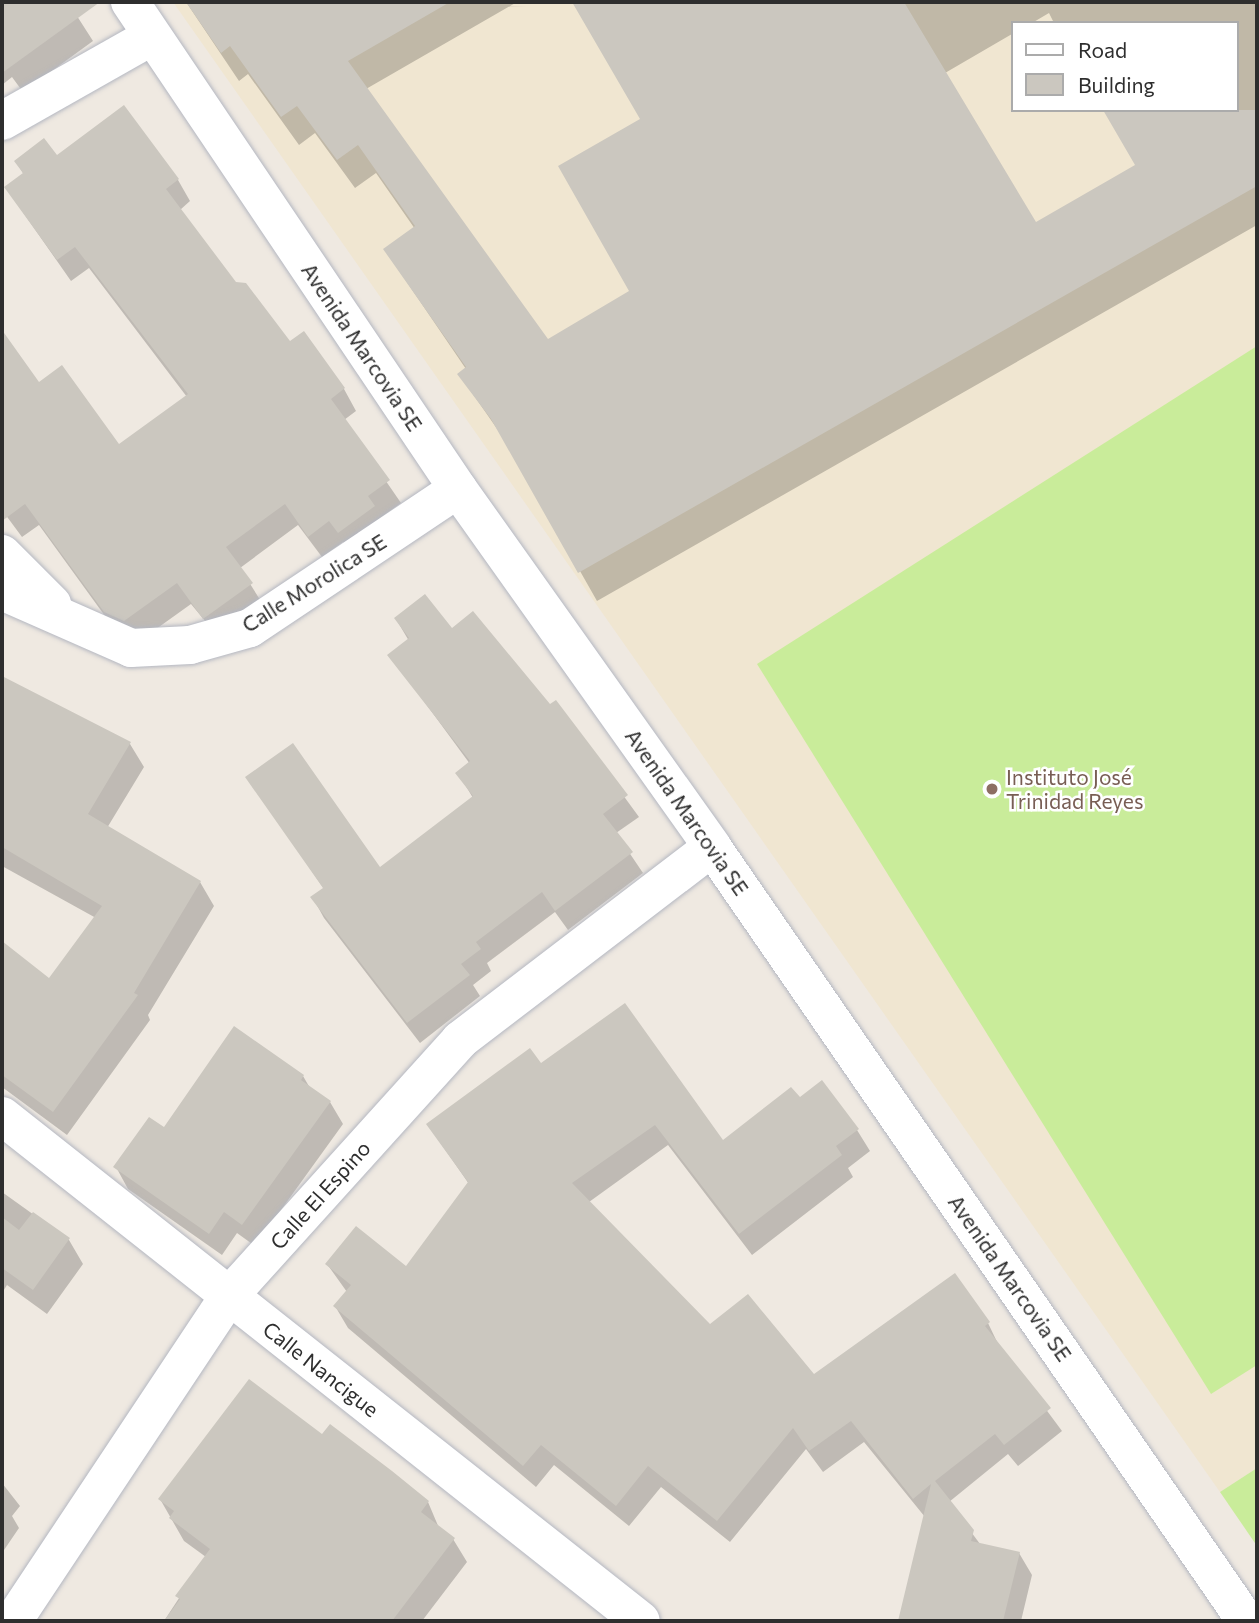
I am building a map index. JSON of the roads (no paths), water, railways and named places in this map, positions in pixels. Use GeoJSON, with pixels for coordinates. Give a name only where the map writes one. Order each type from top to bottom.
{"type":"FeatureCollection","features":[{"type":"Feature","properties":{"kind":"street","name":"Avenida Marcovia SE"},"geometry":{"type":"LineString","coordinates":[[130,2],[458,489],[712,846],[1246,1621]]}},
{"type":"Feature","properties":{"kind":"street"},"geometry":{"type":"LineString","coordinates":[[2,121],[152,36]]}},
{"type":"Feature","properties":{"kind":"street","name":"Calle Morolica SE"},"geometry":{"type":"LineString","coordinates":[[2,591],[131,648],[190,645],[250,628],[458,489]]}},
{"type":"Feature","properties":{"kind":"street"},"geometry":{"type":"LineString","coordinates":[[2,554],[66,618]]}},
{"type":"Feature","properties":{"kind":"street","name":"Calle El Espino"},"geometry":{"type":"LineString","coordinates":[[13,1621],[229,1296],[460,1040],[712,846]]}},
{"type":"Feature","properties":{"kind":"street","name":"Calle Nancigue"},"geometry":{"type":"LineString","coordinates":[[2,1116],[641,1621]]}},
{"type":"Feature","properties":{"kind":"place","name":"Instituto José Trinidad Reyes"},"geometry":{"type":"Point","coordinates":[992,789]}}]}
